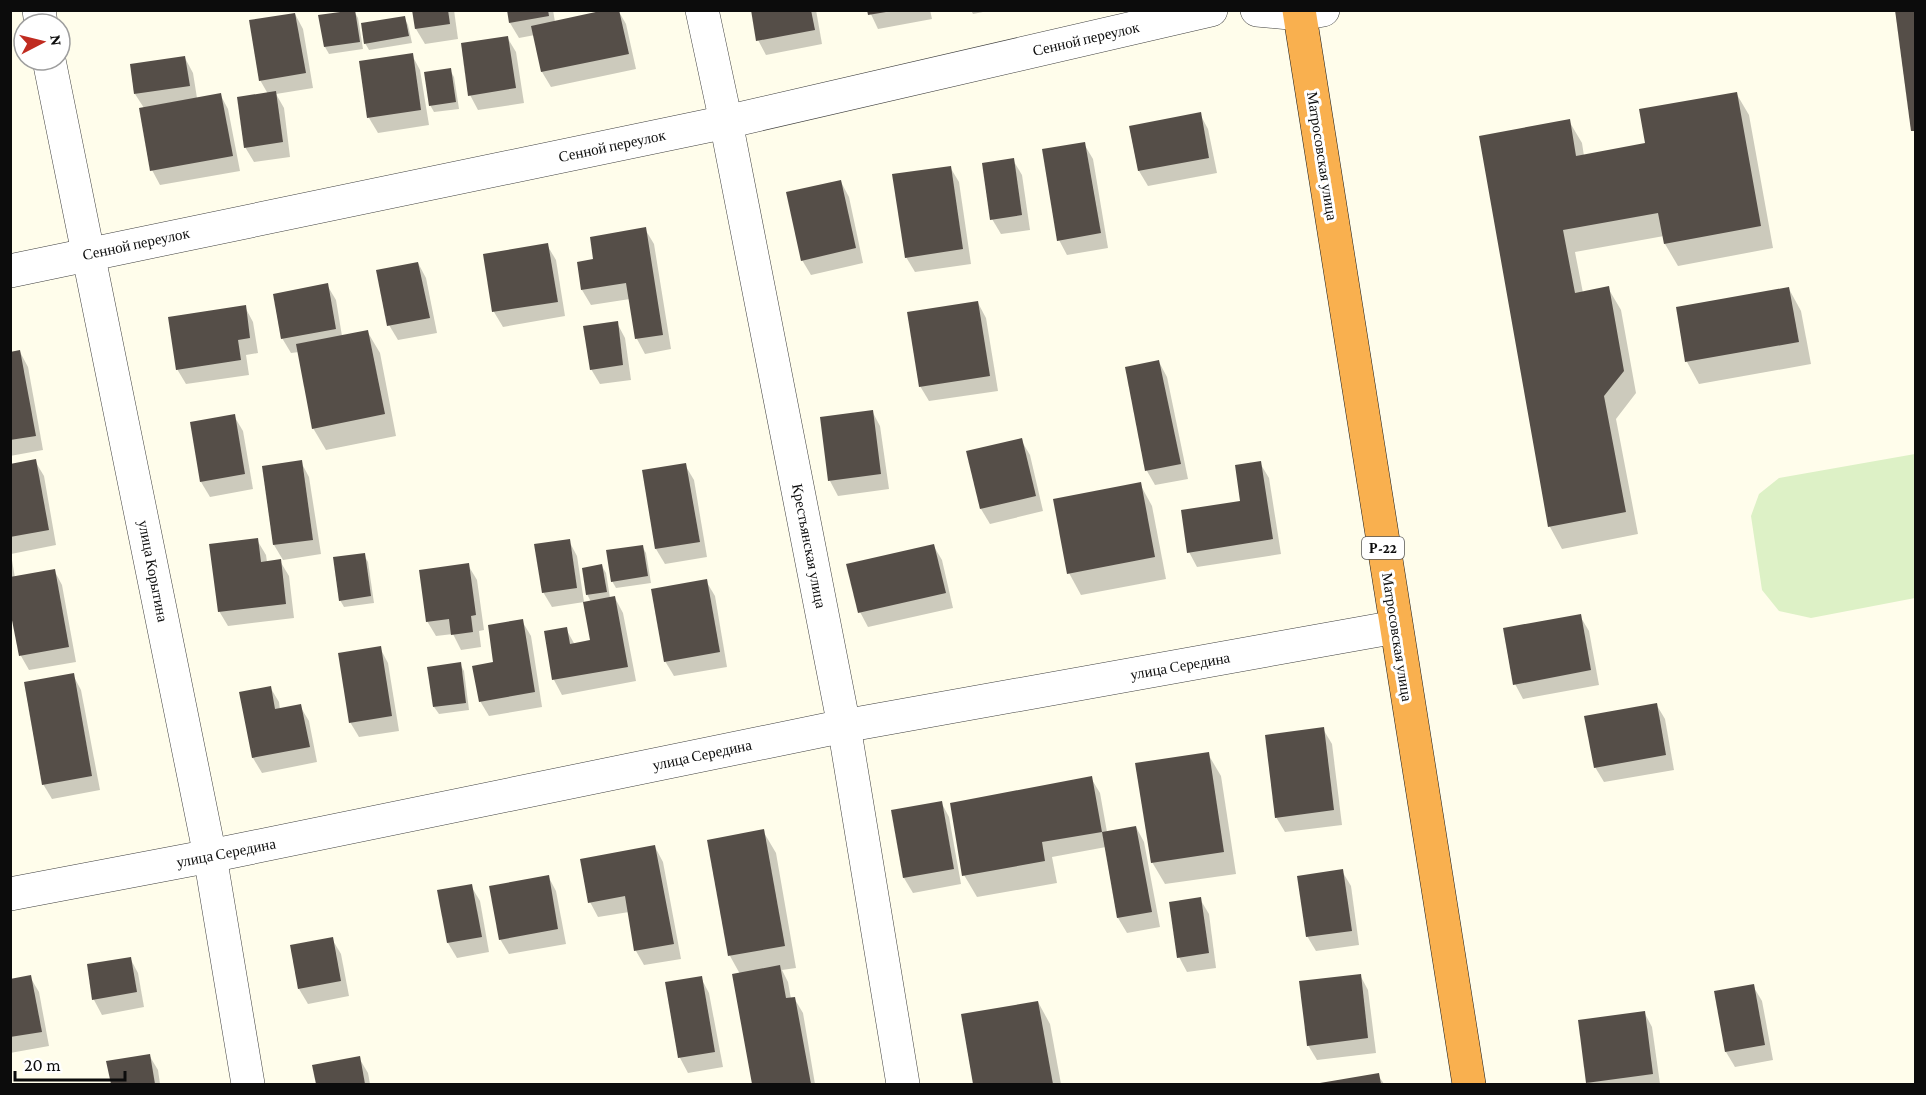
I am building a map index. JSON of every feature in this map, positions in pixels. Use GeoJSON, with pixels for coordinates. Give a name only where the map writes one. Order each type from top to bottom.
{"type":"FeatureCollection","features":[{"type":"Feature","properties":{"kind":"highway","name":"Матросовская улица"},"geometry":{"type":"LineString","coordinates":[[1307,12],[1396,627],[1469,1084]]}},
{"type":"Feature","properties":{"kind":"street","name":"Крестьянская улица"},"geometry":{"type":"LineString","coordinates":[[702,10],[844,726],[903,1084]]}},
{"type":"Feature","properties":{"kind":"street","name":"Сенной переулок"},"geometry":{"type":"LineString","coordinates":[[10,271],[726,122],[1211,10]]}},
{"type":"Feature","properties":{"kind":"street"},"geometry":{"type":"LineString","coordinates":[[1257,10],[1307,12]]}},
{"type":"Feature","properties":{"kind":"street","name":"улица Корытина"},"geometry":{"type":"LineString","coordinates":[[51,72],[210,856],[248,1084]]}},
{"type":"Feature","properties":{"kind":"street","name":"улица Середина"},"geometry":{"type":"LineString","coordinates":[[10,894],[210,856],[844,726],[1396,627]]}},
{"type":"Feature","properties":{"kind":"green space"},"geometry":{"type":"Polygon","coordinates":[[[1915,454],[1915,598],[1811,618],[1779,611],[1762,590],[1751,516],[1759,494],[1779,478],[1915,454]]]}},
{"type":"Feature","properties":{"kind":"building"},"geometry":{"type":"Polygon","coordinates":[[[355,10],[360,42],[324,47],[318,15],[355,10]]]}},
{"type":"Feature","properties":{"kind":"building"},"geometry":{"type":"Polygon","coordinates":[[[412,10],[448,10],[450,24],[415,29],[412,10]]]}},
{"type":"Feature","properties":{"kind":"building"},"geometry":{"type":"Polygon","coordinates":[[[507,10],[548,10],[549,16],[509,23],[507,10]]]}},
{"type":"Feature","properties":{"kind":"building"},"geometry":{"type":"Polygon","coordinates":[[[605,10],[619,10],[629,54],[541,72],[531,26],[605,10]]]}},
{"type":"Feature","properties":{"kind":"building"},"geometry":{"type":"Polygon","coordinates":[[[751,10],[811,10],[815,30],[756,41],[751,10]]]}},
{"type":"Feature","properties":{"kind":"building"},"geometry":{"type":"Polygon","coordinates":[[[867,10],[886,10],[886,12],[868,15],[867,10]]]}},
{"type":"Feature","properties":{"kind":"building"},"geometry":{"type":"Polygon","coordinates":[[[1895,10],[1916,10],[1916,131],[1911,131],[1895,10]]]}},
{"type":"Feature","properties":{"kind":"building"},"geometry":{"type":"Polygon","coordinates":[[[295,13],[306,73],[259,81],[249,20],[295,13]]]}},
{"type":"Feature","properties":{"kind":"building"},"geometry":{"type":"Polygon","coordinates":[[[405,16],[409,36],[364,44],[361,23],[405,16]]]}},
{"type":"Feature","properties":{"kind":"building"},"geometry":{"type":"Polygon","coordinates":[[[508,36],[516,88],[468,96],[461,43],[508,36]]]}},
{"type":"Feature","properties":{"kind":"building"},"geometry":{"type":"Polygon","coordinates":[[[413,53],[421,110],[367,118],[359,61],[413,53]]]}},
{"type":"Feature","properties":{"kind":"building"},"geometry":{"type":"Polygon","coordinates":[[[185,56],[190,86],[134,94],[130,64],[185,56]]]}},
{"type":"Feature","properties":{"kind":"building"},"geometry":{"type":"Polygon","coordinates":[[[451,68],[456,102],[429,106],[424,72],[451,68]]]}},
{"type":"Feature","properties":{"kind":"building"},"geometry":{"type":"Polygon","coordinates":[[[276,91],[283,142],[244,148],[237,97],[276,91]]]}},
{"type":"Feature","properties":{"kind":"building"},"geometry":{"type":"Polygon","coordinates":[[[1737,92],[1761,226],[1664,244],[1658,213],[1563,230],[1575,293],[1609,286],[1624,371],[1604,396],[1626,512],[1548,527],[1479,136],[1570,119],[1576,156],[1645,143],[1639,109],[1737,92]]]}},
{"type":"Feature","properties":{"kind":"building"},"geometry":{"type":"Polygon","coordinates":[[[221,93],[233,156],[150,171],[139,108],[221,93]]]}},
{"type":"Feature","properties":{"kind":"building"},"geometry":{"type":"Polygon","coordinates":[[[1201,112],[1209,158],[1138,171],[1129,126],[1201,112]]]}},
{"type":"Feature","properties":{"kind":"building"},"geometry":{"type":"Polygon","coordinates":[[[1085,142],[1101,233],[1057,241],[1042,149],[1085,142]]]}},
{"type":"Feature","properties":{"kind":"building"},"geometry":{"type":"Polygon","coordinates":[[[1014,158],[1022,215],[990,220],[982,163],[1014,158]]]}},
{"type":"Feature","properties":{"kind":"building"},"geometry":{"type":"Polygon","coordinates":[[[951,166],[963,249],[905,258],[892,174],[951,166]]]}},
{"type":"Feature","properties":{"kind":"building"},"geometry":{"type":"Polygon","coordinates":[[[841,180],[856,248],[801,261],[786,192],[841,180]]]}},
{"type":"Feature","properties":{"kind":"building"},"geometry":{"type":"Polygon","coordinates":[[[646,227],[663,335],[635,339],[626,283],[581,290],[577,262],[593,259],[590,237],[646,227]]]}},
{"type":"Feature","properties":{"kind":"building"},"geometry":{"type":"Polygon","coordinates":[[[548,243],[558,302],[492,312],[483,254],[548,243]]]}},
{"type":"Feature","properties":{"kind":"building"},"geometry":{"type":"Polygon","coordinates":[[[418,262],[430,318],[387,326],[376,270],[418,262]]]}},
{"type":"Feature","properties":{"kind":"building"},"geometry":{"type":"Polygon","coordinates":[[[328,283],[336,329],[281,339],[273,294],[328,283]]]}},
{"type":"Feature","properties":{"kind":"building"},"geometry":{"type":"Polygon","coordinates":[[[1789,287],[1799,342],[1685,362],[1676,307],[1789,287]]]}},
{"type":"Feature","properties":{"kind":"building"},"geometry":{"type":"Polygon","coordinates":[[[978,301],[990,376],[919,387],[907,312],[978,301]]]}},
{"type":"Feature","properties":{"kind":"building"},"geometry":{"type":"Polygon","coordinates":[[[246,305],[250,338],[238,340],[241,360],[176,370],[168,317],[246,305]]]}},
{"type":"Feature","properties":{"kind":"building"},"geometry":{"type":"Polygon","coordinates":[[[618,321],[623,365],[590,370],[583,326],[618,321]]]}},
{"type":"Feature","properties":{"kind":"building"},"geometry":{"type":"Polygon","coordinates":[[[368,330],[385,414],[312,429],[296,344],[368,330]]]}},
{"type":"Feature","properties":{"kind":"building"},"geometry":{"type":"Polygon","coordinates":[[[20,350],[36,436],[10,440],[10,352],[20,350]]]}},
{"type":"Feature","properties":{"kind":"building"},"geometry":{"type":"Polygon","coordinates":[[[1159,360],[1181,464],[1145,471],[1125,367],[1159,360]]]}},
{"type":"Feature","properties":{"kind":"building"},"geometry":{"type":"Polygon","coordinates":[[[873,410],[881,474],[828,481],[820,417],[873,410]]]}},
{"type":"Feature","properties":{"kind":"building"},"geometry":{"type":"Polygon","coordinates":[[[235,414],[245,474],[200,482],[190,422],[235,414]]]}},
{"type":"Feature","properties":{"kind":"building"},"geometry":{"type":"Polygon","coordinates":[[[1022,438],[1036,496],[980,509],[966,451],[1022,438]]]}},
{"type":"Feature","properties":{"kind":"building"},"geometry":{"type":"Polygon","coordinates":[[[36,459],[49,530],[10,537],[10,464],[36,459]]]}},
{"type":"Feature","properties":{"kind":"building"},"geometry":{"type":"Polygon","coordinates":[[[302,460],[313,540],[273,545],[262,466],[302,460]]]}},
{"type":"Feature","properties":{"kind":"building"},"geometry":{"type":"Polygon","coordinates":[[[1261,461],[1273,539],[1187,553],[1181,510],[1240,501],[1235,465],[1261,461]]]}},
{"type":"Feature","properties":{"kind":"building"},"geometry":{"type":"Polygon","coordinates":[[[686,463],[700,542],[655,549],[642,470],[686,463]]]}},
{"type":"Feature","properties":{"kind":"building"},"geometry":{"type":"Polygon","coordinates":[[[1141,482],[1155,557],[1067,574],[1053,499],[1141,482]]]}},
{"type":"Feature","properties":{"kind":"building"},"geometry":{"type":"Polygon","coordinates":[[[258,538],[261,562],[281,559],[286,604],[218,612],[209,544],[258,538]]]}},
{"type":"Feature","properties":{"kind":"building"},"geometry":{"type":"Polygon","coordinates":[[[570,539],[577,588],[542,593],[534,544],[570,539]]]}},
{"type":"Feature","properties":{"kind":"building"},"geometry":{"type":"Polygon","coordinates":[[[934,544],[946,593],[858,613],[846,564],[934,544]]]}},
{"type":"Feature","properties":{"kind":"building"},"geometry":{"type":"Polygon","coordinates":[[[643,545],[648,576],[611,582],[606,550],[643,545]]]}},
{"type":"Feature","properties":{"kind":"building"},"geometry":{"type":"Polygon","coordinates":[[[365,553],[371,596],[339,601],[333,557],[365,553]]]}},
{"type":"Feature","properties":{"kind":"building"},"geometry":{"type":"Polygon","coordinates":[[[469,563],[476,615],[471,616],[473,632],[451,635],[449,619],[426,622],[419,570],[469,563]]]}},
{"type":"Feature","properties":{"kind":"building"},"geometry":{"type":"Polygon","coordinates":[[[602,564],[607,592],[586,595],[582,568],[602,564]]]}},
{"type":"Feature","properties":{"kind":"building"},"geometry":{"type":"Polygon","coordinates":[[[55,569],[69,647],[19,656],[10,610],[10,577],[55,569]]]}},
{"type":"Feature","properties":{"kind":"building"},"geometry":{"type":"Polygon","coordinates":[[[707,579],[720,652],[664,662],[651,589],[707,579]]]}},
{"type":"Feature","properties":{"kind":"building"},"geometry":{"type":"Polygon","coordinates":[[[615,596],[628,667],[552,680],[544,631],[567,627],[570,644],[590,640],[583,602],[615,596]]]}},
{"type":"Feature","properties":{"kind":"building"},"geometry":{"type":"Polygon","coordinates":[[[1581,614],[1591,670],[1513,685],[1503,628],[1581,614]]]}},
{"type":"Feature","properties":{"kind":"building"},"geometry":{"type":"Polygon","coordinates":[[[523,619],[535,692],[479,702],[472,666],[493,662],[488,625],[523,619]]]}},
{"type":"Feature","properties":{"kind":"building"},"geometry":{"type":"Polygon","coordinates":[[[381,646],[392,716],[349,723],[338,653],[381,646]]]}},
{"type":"Feature","properties":{"kind":"building"},"geometry":{"type":"Polygon","coordinates":[[[461,662],[466,703],[433,707],[427,667],[461,662]]]}},
{"type":"Feature","properties":{"kind":"building"},"geometry":{"type":"Polygon","coordinates":[[[74,673],[92,776],[42,785],[24,682],[74,673]]]}},
{"type":"Feature","properties":{"kind":"building"},"geometry":{"type":"Polygon","coordinates":[[[271,686],[275,709],[301,704],[310,747],[252,758],[239,692],[271,686]]]}},
{"type":"Feature","properties":{"kind":"building"},"geometry":{"type":"Polygon","coordinates":[[[1657,703],[1666,755],[1594,768],[1584,716],[1657,703]]]}},
{"type":"Feature","properties":{"kind":"building"},"geometry":{"type":"Polygon","coordinates":[[[1324,727],[1334,810],[1275,818],[1265,735],[1324,727]]]}},
{"type":"Feature","properties":{"kind":"building"},"geometry":{"type":"Polygon","coordinates":[[[1209,752],[1224,852],[1151,863],[1135,763],[1209,752]]]}},
{"type":"Feature","properties":{"kind":"building"},"geometry":{"type":"Polygon","coordinates":[[[1092,776],[1102,832],[1042,842],[1045,861],[962,876],[950,803],[1092,776]]]}},
{"type":"Feature","properties":{"kind":"building"},"geometry":{"type":"Polygon","coordinates":[[[942,801],[954,869],[903,878],[891,810],[942,801]]]}},
{"type":"Feature","properties":{"kind":"building"},"geometry":{"type":"Polygon","coordinates":[[[1136,826],[1152,912],[1117,918],[1102,832],[1136,826]]]}},
{"type":"Feature","properties":{"kind":"building"},"geometry":{"type":"Polygon","coordinates":[[[764,829],[785,946],[728,956],[707,840],[764,829]]]}},
{"type":"Feature","properties":{"kind":"building"},"geometry":{"type":"Polygon","coordinates":[[[655,845],[674,944],[634,951],[625,896],[588,903],[580,859],[655,845]]]}},
{"type":"Feature","properties":{"kind":"building"},"geometry":{"type":"Polygon","coordinates":[[[1343,869],[1352,931],[1306,937],[1297,876],[1343,869]]]}},
{"type":"Feature","properties":{"kind":"building"},"geometry":{"type":"Polygon","coordinates":[[[549,875],[558,929],[499,940],[489,886],[549,875]]]}},
{"type":"Feature","properties":{"kind":"building"},"geometry":{"type":"Polygon","coordinates":[[[472,884],[482,937],[447,943],[437,890],[472,884]]]}},
{"type":"Feature","properties":{"kind":"building"},"geometry":{"type":"Polygon","coordinates":[[[1201,897],[1209,953],[1177,958],[1169,902],[1201,897]]]}},
{"type":"Feature","properties":{"kind":"building"},"geometry":{"type":"Polygon","coordinates":[[[333,937],[341,981],[298,989],[290,945],[333,937]]]}},
{"type":"Feature","properties":{"kind":"building"},"geometry":{"type":"Polygon","coordinates":[[[131,957],[137,992],[92,1000],[87,964],[131,957]]]}},
{"type":"Feature","properties":{"kind":"building"},"geometry":{"type":"Polygon","coordinates":[[[780,965],[786,998],[795,997],[811,1084],[752,1084],[732,974],[780,965]]]}},
{"type":"Feature","properties":{"kind":"building"},"geometry":{"type":"Polygon","coordinates":[[[1361,974],[1368,1038],[1307,1046],[1299,981],[1361,974]]]}},
{"type":"Feature","properties":{"kind":"building"},"geometry":{"type":"Polygon","coordinates":[[[31,975],[42,1032],[10,1037],[10,979],[31,975]]]}},
{"type":"Feature","properties":{"kind":"building"},"geometry":{"type":"Polygon","coordinates":[[[702,976],[715,1052],[678,1058],[665,982],[702,976]]]}},
{"type":"Feature","properties":{"kind":"building"},"geometry":{"type":"Polygon","coordinates":[[[1754,984],[1765,1045],[1725,1052],[1714,991],[1754,984]]]}},
{"type":"Feature","properties":{"kind":"building"},"geometry":{"type":"Polygon","coordinates":[[[1038,1001],[1053,1084],[973,1084],[961,1014],[1038,1001]]]}},
{"type":"Feature","properties":{"kind":"building"},"geometry":{"type":"Polygon","coordinates":[[[1645,1011],[1653,1074],[1586,1083],[1578,1020],[1645,1011]]]}},
{"type":"Feature","properties":{"kind":"building"},"geometry":{"type":"Polygon","coordinates":[[[150,1054],[155,1084],[111,1084],[106,1061],[150,1054]]]}},
{"type":"Feature","properties":{"kind":"building"},"geometry":{"type":"Polygon","coordinates":[[[360,1056],[365,1084],[316,1084],[312,1065],[360,1056]]]}},
{"type":"Feature","properties":{"kind":"building"},"geometry":{"type":"Polygon","coordinates":[[[1379,1073],[1381,1084],[1320,1083],[1379,1073]]]}}]}
